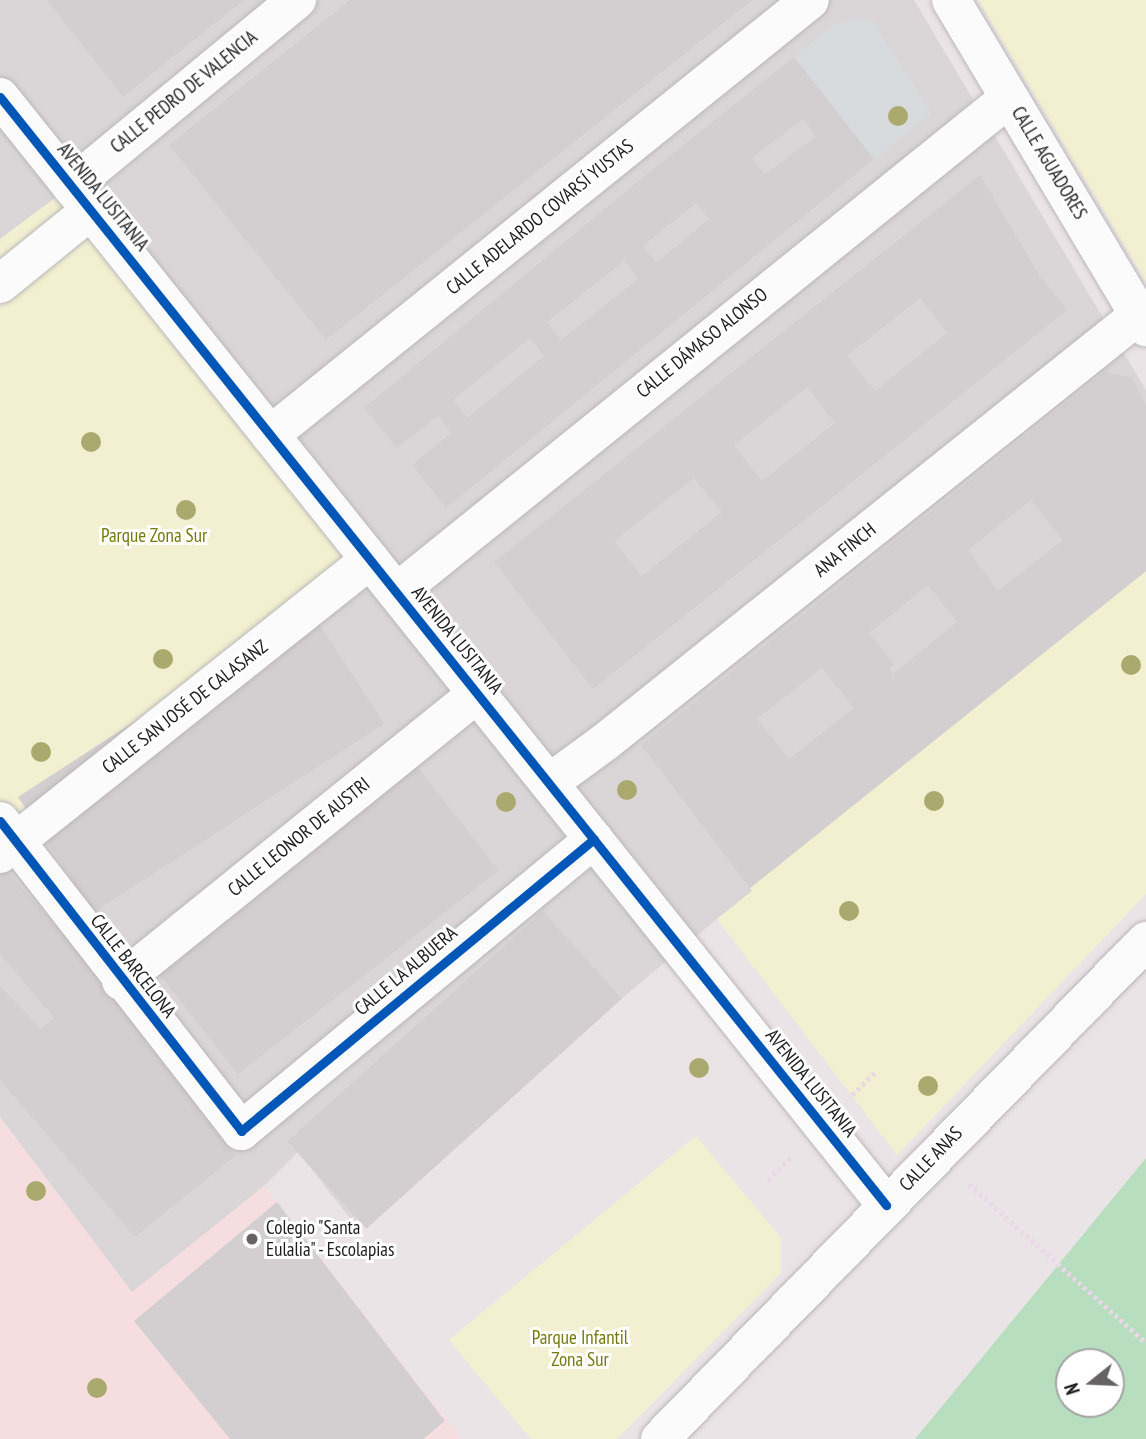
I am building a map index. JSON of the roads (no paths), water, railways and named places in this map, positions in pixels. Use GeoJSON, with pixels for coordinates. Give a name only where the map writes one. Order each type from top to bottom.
{"type":"FeatureCollection","features":[{"type":"Feature","properties":{"kind":"street","name":"CALLE PEDRO DE VALENCIA"},"geometry":{"type":"LineString","coordinates":[[0,284],[81,198],[297,0]]}},
{"type":"Feature","properties":{"kind":"street","name":"CALLE ADELARDO COVARSÍ YUSTAS"},"geometry":{"type":"LineString","coordinates":[[270,435],[810,0]]}},
{"type":"Feature","properties":{"kind":"street","name":"CALLE AGUADORES"},"geometry":{"type":"LineString","coordinates":[[951,0],[1143,321]]}},
{"type":"Feature","properties":{"kind":"street","name":"AVENIDA LUSITANIA"},"geometry":{"type":"LineString","coordinates":[[0,97],[886,1205]]}},
{"type":"Feature","properties":{"kind":"street","name":"CALLE DÁMASO ALONSO"},"geometry":{"type":"LineString","coordinates":[[397,592],[1009,98]]}},
{"type":"Feature","properties":{"kind":"street","name":"ANA FINCH"},"geometry":{"type":"LineString","coordinates":[[549,783],[606,742],[1143,321]]}},
{"type":"Feature","properties":{"kind":"street","name":"CALLE SAN JOSÉ DE CALASANZ"},"geometry":{"type":"LineString","coordinates":[[5,839],[370,560]]}},
{"type":"Feature","properties":{"kind":"street","name":"CALLE LEONOR DE AUSTRI"},"geometry":{"type":"LineString","coordinates":[[121,981],[477,694]]}},
{"type":"Feature","properties":{"kind":"street","name":"CALLE BARCELONA"},"geometry":{"type":"LineString","coordinates":[[5,839],[241,1131]]}},
{"type":"Feature","properties":{"kind":"street","name":"CALLE LA ALBUERA"},"geometry":{"type":"LineString","coordinates":[[241,1131],[594,839]]}},
{"type":"Feature","properties":{"kind":"street","name":"CALLE ANAS"},"geometry":{"type":"LineString","coordinates":[[660,1439],[1146,941]]}},
{"type":"Feature","properties":{"kind":"place","name":"Colegio \"Santa Eulalia\" - Escolapias"},"geometry":{"type":"Point","coordinates":[252,1239]}},
{"type":"Feature","properties":{"kind":"park label","name":"Parque Zona Sur"},"geometry":{"type":"Point","coordinates":[154,536]}},
{"type":"Feature","properties":{"kind":"park label","name":"Parque Infantil Zona Sur"},"geometry":{"type":"Point","coordinates":[580,1349]}}]}
